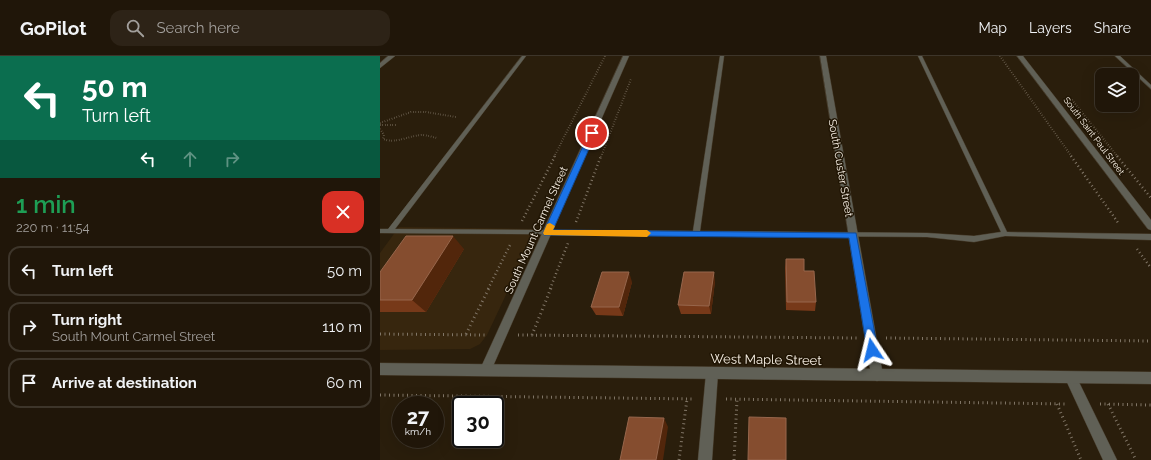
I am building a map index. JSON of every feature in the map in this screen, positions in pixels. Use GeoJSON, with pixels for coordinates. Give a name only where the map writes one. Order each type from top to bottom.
{"type":"FeatureCollection","features":[{"type":"Feature","properties":{"kind":"street"},"geometry":{"type":"LineString","coordinates":[[380,66],[392,56]]}},
{"type":"Feature","properties":{"kind":"street","name":"South Mount Carmel Street"},"geometry":{"type":"LineString","coordinates":[[486,369],[626,56]]}},
{"type":"Feature","properties":{"kind":"street","name":"South Custer Street"},"geometry":{"type":"LineString","coordinates":[[822,56],[876,376]]}},
{"type":"Feature","properties":{"kind":"street","name":"South Saint Paul Street"},"geometry":{"type":"LineString","coordinates":[[1020,56],[1151,228]]}},
{"type":"Feature","properties":{"kind":"street","name":"West Maple Street"},"geometry":{"type":"LineString","coordinates":[[380,368],[876,376],[1151,378]]}},
{"type":"Feature","properties":{"kind":"street"},"geometry":{"type":"LineString","coordinates":[[705,460],[712,373]]}},
{"type":"Feature","properties":{"kind":"street"},"geometry":{"type":"LineString","coordinates":[[1071,378],[1110,460]]}},
{"type":"Feature","properties":{"kind":"lane"},"geometry":{"type":"LineString","coordinates":[[390,231],[524,56]]}},
{"type":"Feature","properties":{"kind":"lane"},"geometry":{"type":"LineString","coordinates":[[696,234],[722,56]]}},
{"type":"Feature","properties":{"kind":"lane"},"geometry":{"type":"LineString","coordinates":[[920,56],[1005,234]]}},
{"type":"Feature","properties":{"kind":"lane"},"geometry":{"type":"LineString","coordinates":[[1117,56],[1151,88]]}},
{"type":"Feature","properties":{"kind":"lane"},"geometry":{"type":"LineString","coordinates":[[380,231],[927,235],[974,239],[1005,234],[1151,237]]}},
{"type":"Feature","properties":{"kind":"path"},"geometry":{"type":"LineString","coordinates":[[466,334],[605,56]]}},
{"type":"Feature","properties":{"kind":"path"},"geometry":{"type":"LineString","coordinates":[[1000,56],[1151,268]]}},
{"type":"Feature","properties":{"kind":"path"},"geometry":{"type":"LineString","coordinates":[[532,335],[632,78]]}},
{"type":"Feature","properties":{"kind":"path"},"geometry":{"type":"LineString","coordinates":[[1071,99],[1151,198]]}},
{"type":"Feature","properties":{"kind":"path"},"geometry":{"type":"LineString","coordinates":[[380,124],[406,113],[416,112],[443,117],[456,117]]}},
{"type":"Feature","properties":{"kind":"path"},"geometry":{"type":"LineString","coordinates":[[380,124],[397,125]]}},
{"type":"Feature","properties":{"kind":"path"},"geometry":{"type":"LineString","coordinates":[[380,129],[384,134],[382,139],[387,141],[396,141],[423,134],[437,138]]}},
{"type":"Feature","properties":{"kind":"path"},"geometry":{"type":"LineString","coordinates":[[380,334],[1151,341]]}},
{"type":"Feature","properties":{"kind":"path"},"geometry":{"type":"LineString","coordinates":[[380,395],[1151,405]]}},
{"type":"Feature","properties":{"kind":"path"},"geometry":{"type":"LineString","coordinates":[[679,460],[687,399]]}},
{"type":"Feature","properties":{"kind":"path"},"geometry":{"type":"LineString","coordinates":[[734,460],[737,400]]}},
{"type":"Feature","properties":{"kind":"path"},"geometry":{"type":"LineString","coordinates":[[1057,404],[1081,460]]}},
{"type":"Feature","properties":{"kind":"path"},"geometry":{"type":"LineString","coordinates":[[1108,404],[1136,460]]}},
{"type":"Feature","properties":{"kind":"shaded area"},"geometry":{"type":"Polygon","coordinates":[[[399,227],[537,229],[487,335],[480,344],[470,349],[380,350],[380,253],[399,227]]]}},
{"type":"Feature","properties":{"kind":"building"},"geometry":{"type":"Polygon","coordinates":[[[406,236],[453,236],[412,300],[380,300],[380,272],[406,236]]]}},
{"type":"Feature","properties":{"kind":"building"},"geometry":{"type":"Polygon","coordinates":[[[786,259],[804,259],[804,271],[814,271],[816,302],[787,302],[786,259]]]}},
{"type":"Feature","properties":{"kind":"building"},"geometry":{"type":"Polygon","coordinates":[[[602,272],[629,272],[619,307],[591,307],[602,272]]]}},
{"type":"Feature","properties":{"kind":"building"},"geometry":{"type":"Polygon","coordinates":[[[684,272],[714,272],[709,306],[678,305],[684,272]]]}},
{"type":"Feature","properties":{"kind":"building"},"geometry":{"type":"Polygon","coordinates":[[[629,417],[664,418],[656,460],[620,460],[629,417]]]}},
{"type":"Feature","properties":{"kind":"building"},"geometry":{"type":"Polygon","coordinates":[[[749,417],[786,418],[786,460],[748,460],[749,417]]]}},
{"type":"Feature","properties":{"kind":"slow traffic"},"geometry":{"type":"LineString","coordinates":[[550,226],[547,233],[647,233]]}},
{"type":"Feature","properties":{"kind":"route"},"geometry":{"type":"LineString","coordinates":[[592,133],[547,233],[853,235],[872,350]]}}]}
